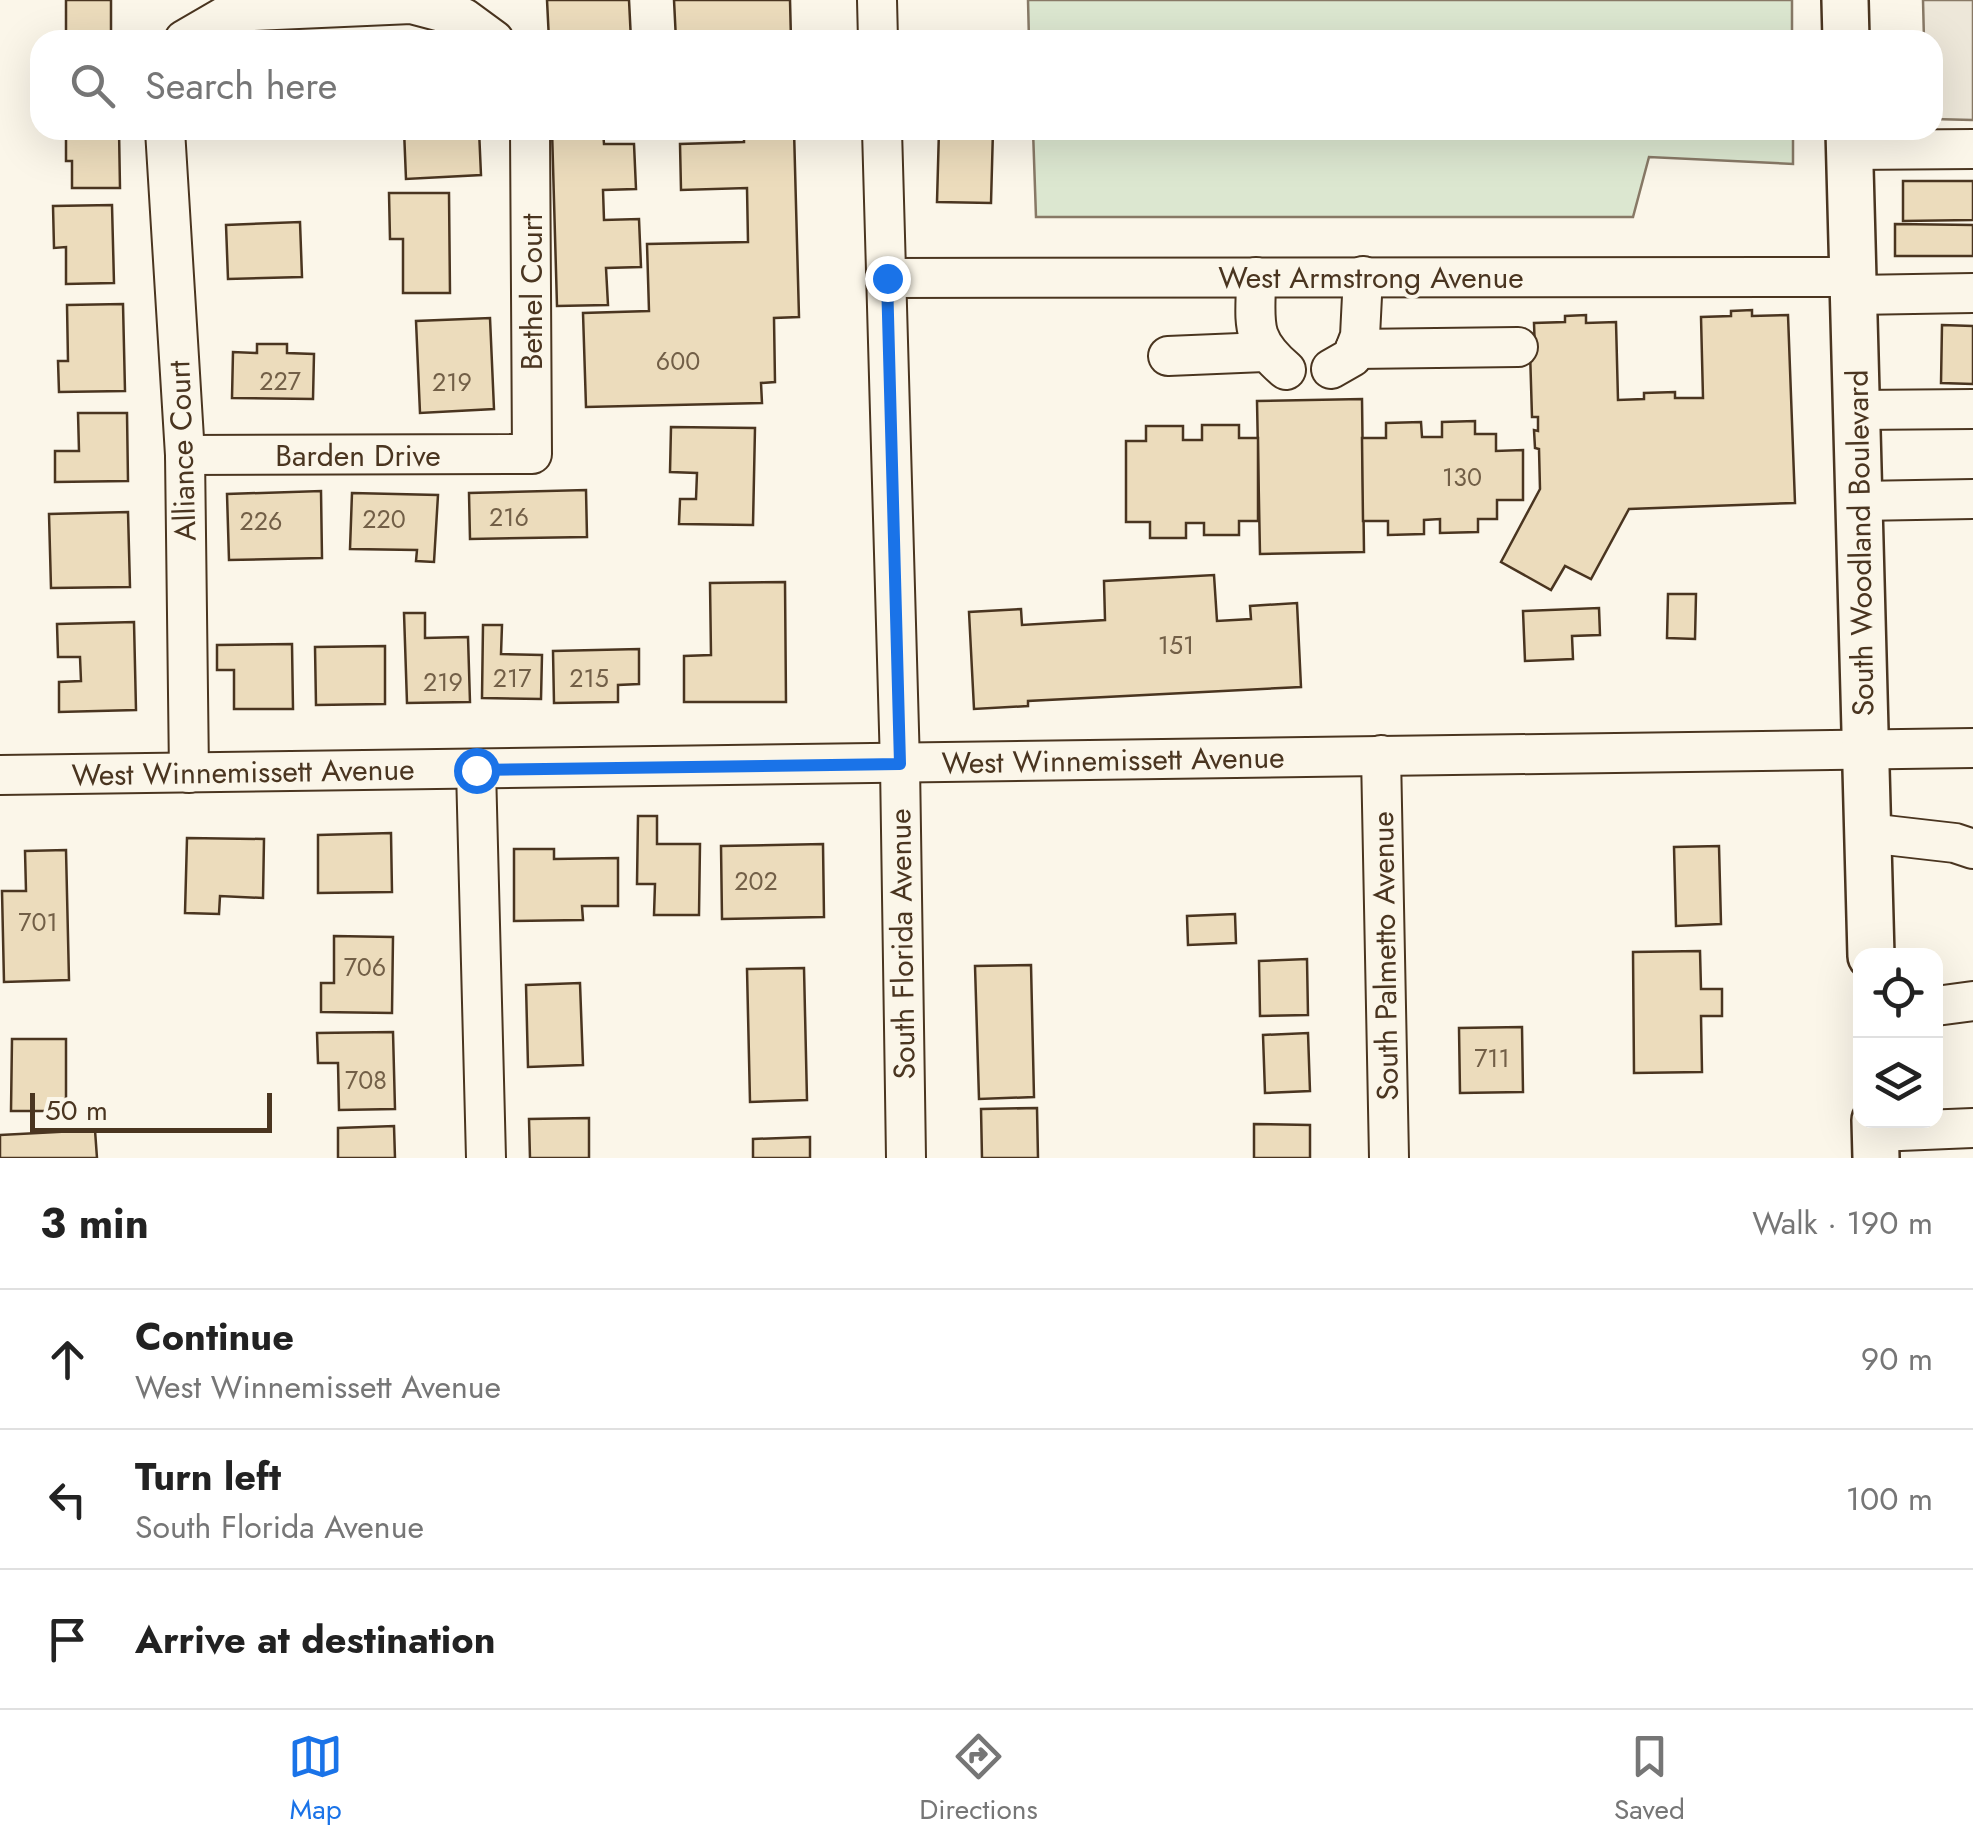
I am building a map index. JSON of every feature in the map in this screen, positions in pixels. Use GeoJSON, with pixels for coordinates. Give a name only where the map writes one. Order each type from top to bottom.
{"type":"FeatureCollection","features":[{"type":"Feature","properties":{"kind":"main road"},"geometry":{"type":"LineString","coordinates":[[1845,0],[1846,30]]}},
{"type":"Feature","properties":{"kind":"main road","name":"South Woodland Boulevard"},"geometry":{"type":"LineString","coordinates":[[1849,140],[1871,948]]}},
{"type":"Feature","properties":{"kind":"street"},"geometry":{"type":"LineString","coordinates":[[877,0],[878,30]]}},
{"type":"Feature","properties":{"kind":"street"},"geometry":{"type":"LineString","coordinates":[[201,30],[232,12],[411,4],[464,18],[480,30]]}},
{"type":"Feature","properties":{"kind":"street","name":"Alliance Court"},"geometry":{"type":"LineString","coordinates":[[167,140],[185,456],[190,772]]}},
{"type":"Feature","properties":{"kind":"street","name":"Bethel Court"},"geometry":{"type":"LineString","coordinates":[[530,140],[532,454]]}},
{"type":"Feature","properties":{"kind":"street","name":"South Florida Avenue"},"geometry":{"type":"LineString","coordinates":[[882,140],[900,764],[906,1158]]}},
{"type":"Feature","properties":{"kind":"street"},"geometry":{"type":"LineString","coordinates":[[1849,140],[1973,149]]}},
{"type":"Feature","properties":{"kind":"street"},"geometry":{"type":"LineString","coordinates":[[1168,356],[1275,361],[1258,338],[1256,276]]}},
{"type":"Feature","properties":{"kind":"street"},"geometry":{"type":"LineString","coordinates":[[1363,276],[1364,307],[1343,359],[1518,346]]}},
{"type":"Feature","properties":{"kind":"street","name":"West Armstrong Avenue"},"geometry":{"type":"LineString","coordinates":[[887,278],[1363,276],[1854,286],[1973,293]]}},
{"type":"Feature","properties":{"kind":"street"},"geometry":{"type":"LineString","coordinates":[[1857,410],[1973,409]]}},
{"type":"Feature","properties":{"kind":"street","name":"Barden Drive"},"geometry":{"type":"LineString","coordinates":[[185,456],[532,454]]}},
{"type":"Feature","properties":{"kind":"street"},"geometry":{"type":"LineString","coordinates":[[1859,501],[1973,499]]}},
{"type":"Feature","properties":{"kind":"street","name":"West Winnemissett Avenue"},"geometry":{"type":"LineString","coordinates":[[0,775],[1973,748]]}},
{"type":"Feature","properties":{"kind":"street","name":"South Palmetto Avenue"},"geometry":{"type":"LineString","coordinates":[[1382,755],[1389,1158]]}},
{"type":"Feature","properties":{"kind":"street"},"geometry":{"type":"LineString","coordinates":[[476,770],[486,1158]]}},
{"type":"Feature","properties":{"kind":"street"},"geometry":{"type":"LineString","coordinates":[[1868,834],[1955,843],[1973,849]]}},
{"type":"Feature","properties":{"kind":"street"},"geometry":{"type":"LineString","coordinates":[[1943,1005],[1973,1001]]}},
{"type":"Feature","properties":{"kind":"street"},"geometry":{"type":"LineString","coordinates":[[1876,1137],[1973,1128]]}},
{"type":"Feature","properties":{"kind":"green space"},"geometry":{"type":"Polygon","coordinates":[[[1028,0],[1792,0],[1792,30],[1029,30],[1028,0]]]}},
{"type":"Feature","properties":{"kind":"green space"},"geometry":{"type":"Polygon","coordinates":[[[1033,140],[1793,140],[1793,164],[1649,157],[1633,217],[1036,217],[1033,140]]]}},
{"type":"Feature","properties":{"kind":"shaded area"},"geometry":{"type":"Polygon","coordinates":[[[1923,0],[1973,0],[1973,120],[1943,119],[1943,30],[1924,30],[1923,0]]]}},
{"type":"Feature","properties":{"kind":"building"},"geometry":{"type":"Polygon","coordinates":[[[66,0],[111,0],[111,30],[66,30],[66,0]]]}},
{"type":"Feature","properties":{"kind":"building"},"geometry":{"type":"Polygon","coordinates":[[[547,0],[629,0],[630,30],[548,30],[547,0]]]}},
{"type":"Feature","properties":{"kind":"building"},"geometry":{"type":"Polygon","coordinates":[[[674,0],[790,0],[791,30],[676,30],[674,0]]]}},
{"type":"Feature","properties":{"kind":"building"},"geometry":{"type":"Polygon","coordinates":[[[66,140],[119,140],[120,188],[72,188],[72,161],[66,161],[66,140]]]}},
{"type":"Feature","properties":{"kind":"building"},"geometry":{"type":"Polygon","coordinates":[[[404,140],[479,140],[481,175],[406,179],[404,140]]]}},
{"type":"Feature","properties":{"kind":"building"},"geometry":{"type":"Polygon","coordinates":[[[552,140],[634,144],[636,189],[603,190],[604,220],[639,219],[641,267],[606,268],[608,305],[557,306],[552,140]]]}},
{"type":"Feature","properties":{"kind":"building"},"geometry":{"type":"Polygon","coordinates":[[[794,140],[799,317],[774,318],[775,382],[761,383],[762,403],[586,407],[583,313],[649,311],[647,244],[748,242],[747,188],[681,190],[680,144],[794,140]]]}},
{"type":"Feature","properties":{"kind":"building"},"geometry":{"type":"Polygon","coordinates":[[[939,140],[993,140],[991,203],[937,202],[939,140]]]}},
{"type":"Feature","properties":{"kind":"building"},"geometry":{"type":"Polygon","coordinates":[[[1903,181],[1973,181],[1973,220],[1903,221],[1903,181]]]}},
{"type":"Feature","properties":{"kind":"building"},"geometry":{"type":"Polygon","coordinates":[[[389,193],[449,193],[450,293],[403,293],[403,239],[390,239],[389,193]]]}},
{"type":"Feature","properties":{"kind":"building"},"geometry":{"type":"Polygon","coordinates":[[[112,205],[114,283],[66,284],[66,247],[54,248],[53,206],[112,205]]]}},
{"type":"Feature","properties":{"kind":"building"},"geometry":{"type":"Polygon","coordinates":[[[300,222],[302,277],[228,279],[226,225],[300,222]]]}},
{"type":"Feature","properties":{"kind":"building"},"geometry":{"type":"Polygon","coordinates":[[[1895,224],[1973,225],[1973,256],[1895,256],[1895,224]]]}},
{"type":"Feature","properties":{"kind":"building"},"geometry":{"type":"Polygon","coordinates":[[[123,304],[125,391],[59,392],[58,361],[68,361],[67,305],[123,304]]]}},
{"type":"Feature","properties":{"kind":"building"},"geometry":{"type":"Polygon","coordinates":[[[1752,310],[1752,316],[1788,315],[1795,503],[1629,509],[1591,579],[1565,566],[1551,590],[1501,562],[1540,489],[1539,449],[1535,448],[1534,430],[1538,431],[1538,417],[1532,417],[1530,351],[1535,352],[1534,323],[1565,322],[1565,316],[1586,315],[1586,323],[1616,322],[1618,400],[1644,399],[1644,393],[1675,392],[1675,398],[1703,398],[1701,317],[1731,316],[1731,311],[1752,310]]]}},
{"type":"Feature","properties":{"kind":"building"},"geometry":{"type":"Polygon","coordinates":[[[490,318],[494,409],[420,413],[416,321],[490,318]]]}},
{"type":"Feature","properties":{"kind":"building"},"geometry":{"type":"Polygon","coordinates":[[[1942,325],[1973,326],[1973,384],[1941,383],[1942,325]]]}},
{"type":"Feature","properties":{"kind":"building"},"geometry":{"type":"Polygon","coordinates":[[[257,344],[287,344],[287,353],[314,354],[313,399],[232,398],[233,352],[257,353],[257,344]]]}},
{"type":"Feature","properties":{"kind":"building"},"geometry":{"type":"Polygon","coordinates":[[[1362,399],[1364,552],[1260,554],[1257,401],[1362,399]]]}},
{"type":"Feature","properties":{"kind":"building"},"geometry":{"type":"Polygon","coordinates":[[[78,413],[127,413],[128,481],[55,482],[55,451],[79,451],[78,413]]]}},
{"type":"Feature","properties":{"kind":"building"},"geometry":{"type":"Polygon","coordinates":[[[1475,421],[1475,434],[1496,434],[1496,451],[1523,450],[1523,500],[1497,500],[1497,519],[1478,519],[1478,532],[1440,533],[1440,519],[1424,520],[1424,534],[1388,535],[1388,521],[1363,521],[1362,438],[1386,438],[1386,423],[1421,422],[1422,437],[1442,437],[1442,422],[1475,421]]]}},
{"type":"Feature","properties":{"kind":"building"},"geometry":{"type":"Polygon","coordinates":[[[1202,425],[1239,425],[1239,438],[1258,438],[1258,521],[1239,521],[1239,535],[1204,535],[1204,523],[1186,523],[1186,538],[1150,538],[1150,522],[1126,522],[1126,441],[1146,441],[1146,426],[1183,426],[1183,440],[1202,440],[1202,425]]]}},
{"type":"Feature","properties":{"kind":"building"},"geometry":{"type":"Polygon","coordinates":[[[671,427],[755,428],[753,525],[679,524],[680,499],[696,499],[697,473],[670,472],[671,427]]]}},
{"type":"Feature","properties":{"kind":"building"},"geometry":{"type":"Polygon","coordinates":[[[586,490],[587,537],[470,539],[469,493],[586,490]]]}},
{"type":"Feature","properties":{"kind":"building"},"geometry":{"type":"Polygon","coordinates":[[[321,491],[322,558],[229,560],[227,494],[321,491]]]}},
{"type":"Feature","properties":{"kind":"building"},"geometry":{"type":"Polygon","coordinates":[[[352,493],[438,495],[434,562],[416,561],[417,550],[350,549],[352,493]]]}},
{"type":"Feature","properties":{"kind":"building"},"geometry":{"type":"Polygon","coordinates":[[[128,512],[130,587],[51,588],[49,514],[128,512]]]}},
{"type":"Feature","properties":{"kind":"building"},"geometry":{"type":"Polygon","coordinates":[[[1214,575],[1217,621],[1251,619],[1250,606],[1297,603],[1301,687],[1028,701],[1028,706],[974,709],[969,612],[1021,609],[1022,625],[1105,620],[1104,581],[1214,575]]]}},
{"type":"Feature","properties":{"kind":"building"},"geometry":{"type":"Polygon","coordinates":[[[785,582],[786,702],[684,702],[684,656],[711,655],[710,583],[785,582]]]}},
{"type":"Feature","properties":{"kind":"building"},"geometry":{"type":"Polygon","coordinates":[[[1668,594],[1696,594],[1695,639],[1667,638],[1668,594]]]}},
{"type":"Feature","properties":{"kind":"building"},"geometry":{"type":"Polygon","coordinates":[[[1599,608],[1600,635],[1572,636],[1573,659],[1525,661],[1523,611],[1599,608]]]}},
{"type":"Feature","properties":{"kind":"building"},"geometry":{"type":"Polygon","coordinates":[[[404,613],[425,613],[425,638],[468,637],[470,702],[407,703],[404,613]]]}},
{"type":"Feature","properties":{"kind":"building"},"geometry":{"type":"Polygon","coordinates":[[[134,622],[136,710],[59,712],[59,682],[81,681],[80,657],[58,657],[57,624],[134,622]]]}},
{"type":"Feature","properties":{"kind":"building"},"geometry":{"type":"Polygon","coordinates":[[[483,625],[502,625],[501,654],[542,655],[541,699],[482,698],[483,625]]]}},
{"type":"Feature","properties":{"kind":"building"},"geometry":{"type":"Polygon","coordinates":[[[292,644],[293,709],[234,709],[234,670],[217,670],[217,645],[292,644]]]}},
{"type":"Feature","properties":{"kind":"building"},"geometry":{"type":"Polygon","coordinates":[[[385,646],[385,704],[316,705],[315,647],[385,646]]]}},
{"type":"Feature","properties":{"kind":"building"},"geometry":{"type":"Polygon","coordinates":[[[639,649],[639,684],[618,685],[618,702],[554,703],[553,651],[639,649]]]}},
{"type":"Feature","properties":{"kind":"building"},"geometry":{"type":"Polygon","coordinates":[[[638,816],[657,816],[657,844],[700,844],[699,915],[654,915],[655,884],[637,884],[638,816]]]}},
{"type":"Feature","properties":{"kind":"building"},"geometry":{"type":"Polygon","coordinates":[[[391,833],[392,892],[318,893],[318,835],[391,833]]]}},
{"type":"Feature","properties":{"kind":"building"},"geometry":{"type":"Polygon","coordinates":[[[187,838],[264,839],[263,898],[220,896],[219,914],[185,913],[187,838]]]}},
{"type":"Feature","properties":{"kind":"building"},"geometry":{"type":"Polygon","coordinates":[[[823,844],[824,917],[722,919],[721,846],[823,844]]]}},
{"type":"Feature","properties":{"kind":"building"},"geometry":{"type":"Polygon","coordinates":[[[1719,846],[1721,924],[1676,926],[1674,847],[1719,846]]]}},
{"type":"Feature","properties":{"kind":"building"},"geometry":{"type":"Polygon","coordinates":[[[514,849],[554,849],[554,859],[618,858],[618,906],[582,906],[583,920],[514,921],[514,849]]]}},
{"type":"Feature","properties":{"kind":"building"},"geometry":{"type":"Polygon","coordinates":[[[66,850],[69,980],[4,982],[2,891],[26,891],[25,851],[66,850]]]}},
{"type":"Feature","properties":{"kind":"building"},"geometry":{"type":"Polygon","coordinates":[[[1235,914],[1236,943],[1188,945],[1187,916],[1235,914]]]}},
{"type":"Feature","properties":{"kind":"building"},"geometry":{"type":"Polygon","coordinates":[[[334,936],[393,937],[392,1013],[321,1012],[321,983],[334,983],[334,936]]]}},
{"type":"Feature","properties":{"kind":"building"},"geometry":{"type":"Polygon","coordinates":[[[1700,951],[1701,989],[1722,989],[1722,1016],[1701,1016],[1702,1072],[1634,1073],[1633,952],[1700,951]]]}},
{"type":"Feature","properties":{"kind":"building"},"geometry":{"type":"Polygon","coordinates":[[[1307,959],[1308,1015],[1260,1016],[1259,961],[1307,959]]]}},
{"type":"Feature","properties":{"kind":"building"},"geometry":{"type":"Polygon","coordinates":[[[1031,965],[1034,1097],[979,1099],[975,966],[1031,965]]]}},
{"type":"Feature","properties":{"kind":"building"},"geometry":{"type":"Polygon","coordinates":[[[804,968],[807,1100],[750,1102],[747,969],[804,968]]]}},
{"type":"Feature","properties":{"kind":"building"},"geometry":{"type":"Polygon","coordinates":[[[580,983],[583,1065],[528,1067],[526,985],[580,983]]]}},
{"type":"Feature","properties":{"kind":"building"},"geometry":{"type":"Polygon","coordinates":[[[1522,1027],[1523,1092],[1460,1093],[1459,1028],[1522,1027]]]}},
{"type":"Feature","properties":{"kind":"building"},"geometry":{"type":"Polygon","coordinates":[[[393,1032],[395,1109],[339,1110],[338,1063],[318,1063],[317,1033],[393,1032]]]}},
{"type":"Feature","properties":{"kind":"building"},"geometry":{"type":"Polygon","coordinates":[[[1308,1033],[1310,1091],[1265,1093],[1263,1035],[1308,1033]]]}},
{"type":"Feature","properties":{"kind":"building"},"geometry":{"type":"Polygon","coordinates":[[[12,1039],[66,1039],[66,1111],[11,1111],[12,1039]]]}},
{"type":"Feature","properties":{"kind":"building"},"geometry":{"type":"Polygon","coordinates":[[[1037,1108],[1038,1158],[982,1158],[981,1109],[1037,1108]]]}},
{"type":"Feature","properties":{"kind":"building"},"geometry":{"type":"Polygon","coordinates":[[[589,1118],[589,1158],[530,1158],[529,1119],[589,1118]]]}},
{"type":"Feature","properties":{"kind":"building"},"geometry":{"type":"Polygon","coordinates":[[[1254,1124],[1310,1125],[1310,1158],[1254,1158],[1254,1124]]]}},
{"type":"Feature","properties":{"kind":"building"},"geometry":{"type":"Polygon","coordinates":[[[394,1126],[395,1158],[338,1158],[338,1128],[394,1126]]]}},
{"type":"Feature","properties":{"kind":"building"},"geometry":{"type":"Polygon","coordinates":[[[95,1130],[97,1158],[0,1158],[0,1135],[95,1130]]]}},
{"type":"Feature","properties":{"kind":"building"},"geometry":{"type":"Polygon","coordinates":[[[810,1137],[810,1158],[753,1158],[753,1139],[810,1137]]]}},
{"type":"Feature","properties":{"kind":"route"},"geometry":{"type":"LineString","coordinates":[[476,770],[900,764],[887,278]]}}]}
